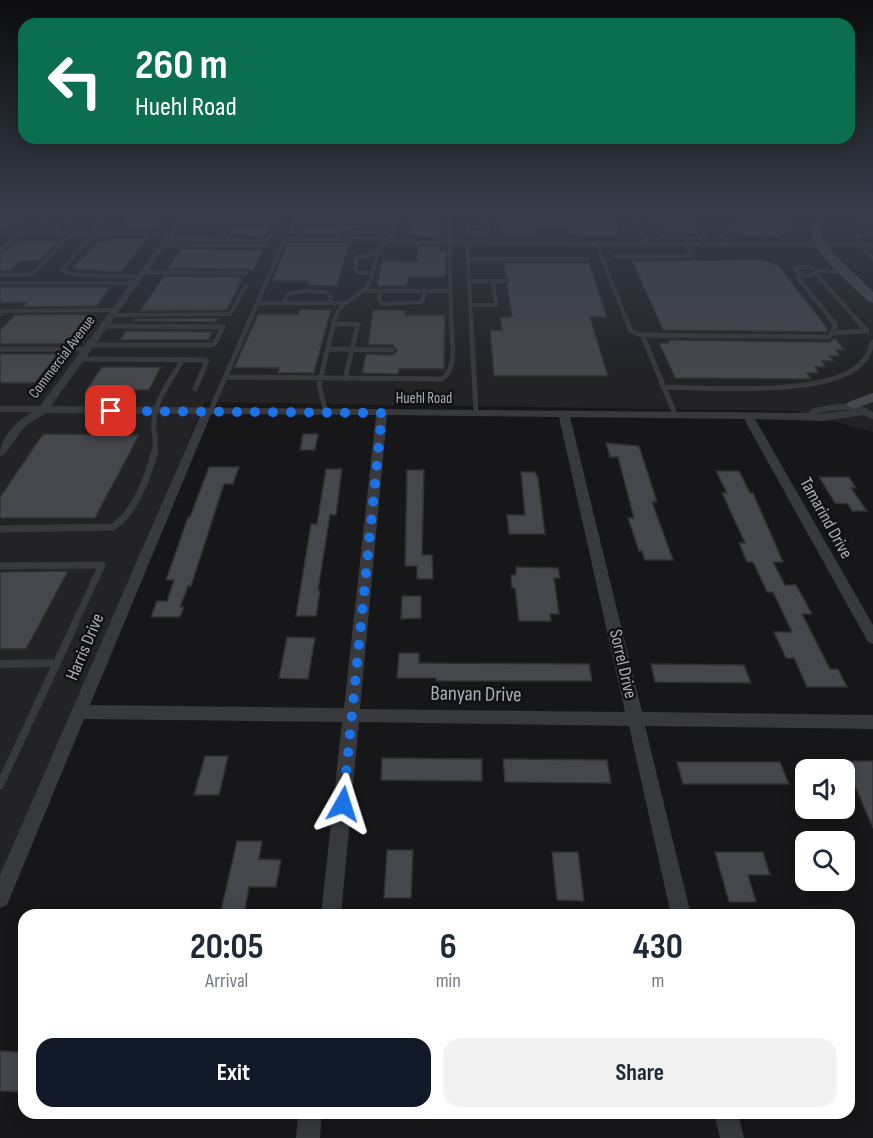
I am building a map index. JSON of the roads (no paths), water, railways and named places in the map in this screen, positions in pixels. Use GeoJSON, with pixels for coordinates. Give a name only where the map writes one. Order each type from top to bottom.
{"type":"FeatureCollection","features":[{"type":"Feature","properties":{"kind":"street","name":"Commercial Avenue"},"geometry":{"type":"LineString","coordinates":[[0,453],[22,423],[43,410],[147,268]]}},
{"type":"Feature","properties":{"kind":"street"},"geometry":{"type":"LineString","coordinates":[[844,268],[873,299]]}},
{"type":"Feature","properties":{"kind":"street"},"geometry":{"type":"LineString","coordinates":[[851,268],[873,287]]}},
{"type":"Feature","properties":{"kind":"street"},"geometry":{"type":"LineString","coordinates":[[866,410],[873,397]]}},
{"type":"Feature","properties":{"kind":"street","name":"Huehl Road"},"geometry":{"type":"LineString","coordinates":[[0,409],[675,414],[824,418],[866,410]]}},
{"type":"Feature","properties":{"kind":"street","name":"Harris Drive"},"geometry":{"type":"LineString","coordinates":[[0,898],[209,412]]}},
{"type":"Feature","properties":{"kind":"street"},"geometry":{"type":"LineString","coordinates":[[332,909],[382,413]]}},
{"type":"Feature","properties":{"kind":"street","name":"Sorrel Drive"},"geometry":{"type":"LineString","coordinates":[[564,414],[680,909]]}},
{"type":"Feature","properties":{"kind":"street","name":"Tamarind Drive"},"geometry":{"type":"LineString","coordinates":[[748,416],[873,638]]}},
{"type":"Feature","properties":{"kind":"street","name":"Banyan Drive"},"geometry":{"type":"LineString","coordinates":[[79,712],[873,722]]}},
{"type":"Feature","properties":{"kind":"street"},"geometry":{"type":"LineString","coordinates":[[308,1138],[310,1119]]}},
{"type":"Feature","properties":{"kind":"street"},"geometry":{"type":"LineString","coordinates":[[727,1119],[732,1138]]}},
{"type":"Feature","properties":{"kind":"lane"},"geometry":{"type":"LineString","coordinates":[[0,275],[31,275],[38,268]]}},
{"type":"Feature","properties":{"kind":"lane"},"geometry":{"type":"LineString","coordinates":[[64,268],[62,270],[76,275],[140,277]]}},
{"type":"Feature","properties":{"kind":"lane"},"geometry":{"type":"LineString","coordinates":[[209,412],[273,268]]}},
{"type":"Feature","properties":{"kind":"lane"},"geometry":{"type":"LineString","coordinates":[[355,268],[359,273],[371,273]]}},
{"type":"Feature","properties":{"kind":"lane"},"geometry":{"type":"LineString","coordinates":[[326,413],[319,385],[337,310],[368,285],[372,268]]}},
{"type":"Feature","properties":{"kind":"lane"},"geometry":{"type":"LineString","coordinates":[[225,377],[442,379],[448,375],[452,366],[451,268]]}},
{"type":"Feature","properties":{"kind":"lane"},"geometry":{"type":"LineString","coordinates":[[469,268],[476,413]]}},
{"type":"Feature","properties":{"kind":"lane"},"geometry":{"type":"LineString","coordinates":[[606,268],[632,331],[636,334],[829,337],[836,325],[798,276],[846,271]]}},
{"type":"Feature","properties":{"kind":"lane"},"geometry":{"type":"LineString","coordinates":[[800,268],[795,269],[803,275]]}},
{"type":"Feature","properties":{"kind":"lane"},"geometry":{"type":"LineString","coordinates":[[808,268],[818,273],[867,331],[832,333]]}},
{"type":"Feature","properties":{"kind":"lane"},"geometry":{"type":"LineString","coordinates":[[0,283],[246,273]]}},
{"type":"Feature","properties":{"kind":"lane"},"geometry":{"type":"LineString","coordinates":[[470,280],[505,281]]}},
{"type":"Feature","properties":{"kind":"lane"},"geometry":{"type":"LineString","coordinates":[[471,305],[496,305],[493,281]]}},
{"type":"Feature","properties":{"kind":"lane"},"geometry":{"type":"LineString","coordinates":[[0,314],[3,311],[230,315],[246,286]]}},
{"type":"Feature","properties":{"kind":"lane"},"geometry":{"type":"LineString","coordinates":[[283,303],[288,294],[302,291],[326,292],[331,297],[329,303]]}},
{"type":"Feature","properties":{"kind":"lane"},"geometry":{"type":"LineString","coordinates":[[361,291],[451,291]]}},
{"type":"Feature","properties":{"kind":"lane"},"geometry":{"type":"LineString","coordinates":[[380,291],[378,299],[383,303],[413,304],[422,302],[425,291]]}},
{"type":"Feature","properties":{"kind":"lane"},"geometry":{"type":"LineString","coordinates":[[258,303],[345,303]]}},
{"type":"Feature","properties":{"kind":"lane"},"geometry":{"type":"LineString","coordinates":[[334,324],[358,324],[345,379]]}},
{"type":"Feature","properties":{"kind":"lane"},"geometry":{"type":"LineString","coordinates":[[0,349],[211,345],[215,344],[223,327],[105,326]]}},
{"type":"Feature","properties":{"kind":"lane"},"geometry":{"type":"LineString","coordinates":[[644,339],[675,414]]}},
{"type":"Feature","properties":{"kind":"lane"},"geometry":{"type":"LineString","coordinates":[[663,387],[801,387],[832,381],[848,374],[865,360],[873,342]]}},
{"type":"Feature","properties":{"kind":"lane"},"geometry":{"type":"LineString","coordinates":[[328,349],[392,350]]}},
{"type":"Feature","properties":{"kind":"lane"},"geometry":{"type":"LineString","coordinates":[[80,359],[207,361],[195,389]]}},
{"type":"Feature","properties":{"kind":"lane"},"geometry":{"type":"LineString","coordinates":[[0,529],[113,527],[124,520],[149,471],[158,438],[153,425],[156,411],[183,359]]}},
{"type":"Feature","properties":{"kind":"lane"},"geometry":{"type":"LineString","coordinates":[[0,566],[102,566],[0,785]]}},
{"type":"Feature","properties":{"kind":"lane"},"geometry":{"type":"LineString","coordinates":[[0,664],[56,663]]}}]}
